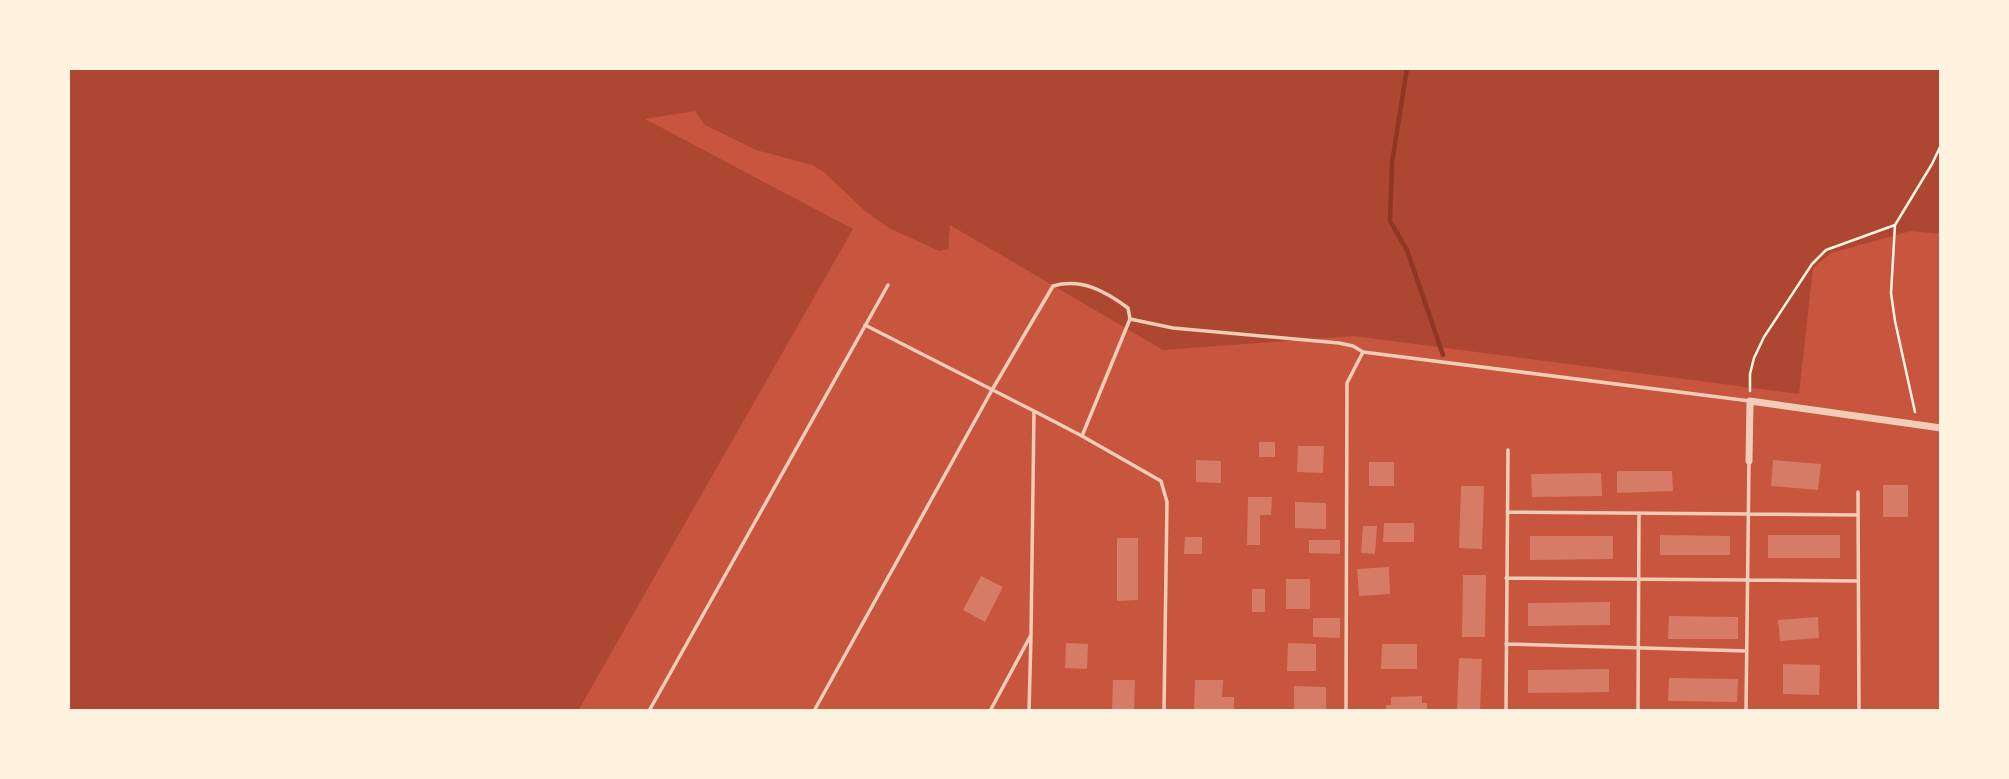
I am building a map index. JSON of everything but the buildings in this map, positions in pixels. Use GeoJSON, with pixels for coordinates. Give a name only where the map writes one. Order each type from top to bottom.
{"type":"FeatureCollection","features":[{"type":"Feature","properties":{"kind":"street"},"geometry":{"type":"LineString","coordinates":[[1749,461],[1750,401],[1941,428]]}},
{"type":"Feature","properties":{"kind":"lane"},"geometry":{"type":"LineString","coordinates":[[814,711],[992,390],[1053,286],[1068,282],[1091,286],[1128,308],[1130,319],[1082,436]]}},
{"type":"Feature","properties":{"kind":"lane"},"geometry":{"type":"LineString","coordinates":[[649,711],[888,285]]}},
{"type":"Feature","properties":{"kind":"lane"},"geometry":{"type":"LineString","coordinates":[[1130,319],[1173,328],[1339,342],[1363,352],[1750,401]]}},
{"type":"Feature","properties":{"kind":"lane"},"geometry":{"type":"LineString","coordinates":[[865,325],[1082,436],[1161,481],[1167,502],[1164,711]]}},
{"type":"Feature","properties":{"kind":"lane"},"geometry":{"type":"LineString","coordinates":[[1346,711],[1347,383],[1363,352]]}},
{"type":"Feature","properties":{"kind":"lane"},"geometry":{"type":"LineString","coordinates":[[1030,711],[1034,411]]}},
{"type":"Feature","properties":{"kind":"lane"},"geometry":{"type":"LineString","coordinates":[[1506,711],[1508,450]]}},
{"type":"Feature","properties":{"kind":"lane"},"geometry":{"type":"LineString","coordinates":[[1746,711],[1749,461]]}},
{"type":"Feature","properties":{"kind":"lane"},"geometry":{"type":"LineString","coordinates":[[1858,492],[1859,711]]}},
{"type":"Feature","properties":{"kind":"lane"},"geometry":{"type":"LineString","coordinates":[[1508,512],[1858,515]]}},
{"type":"Feature","properties":{"kind":"lane"},"geometry":{"type":"LineString","coordinates":[[1638,711],[1639,515]]}},
{"type":"Feature","properties":{"kind":"lane"},"geometry":{"type":"LineString","coordinates":[[1506,578],[1857,581]]}},
{"type":"Feature","properties":{"kind":"lane"},"geometry":{"type":"LineString","coordinates":[[990,711],[1031,635]]}},
{"type":"Feature","properties":{"kind":"lane"},"geometry":{"type":"LineString","coordinates":[[1506,644],[1747,651]]}},
{"type":"Feature","properties":{"kind":"path"},"geometry":{"type":"LineString","coordinates":[[1918,425],[1891,293],[1895,225],[1933,164],[1941,145]]}},
{"type":"Feature","properties":{"kind":"path"},"geometry":{"type":"LineString","coordinates":[[1750,401],[1750,374],[1754,358],[1764,337],[1812,264],[1826,250],[1895,225]]}},
{"type":"Feature","properties":{"kind":"shaded area"},"geometry":{"type":"Polygon","coordinates":[[[68,68],[1941,68],[1941,234],[1911,231],[1831,253],[1813,268],[1799,394],[1354,336],[1163,350],[950,225],[948,249],[939,251],[889,228],[865,211],[824,172],[812,165],[756,150],[705,125],[695,111],[645,119],[853,229],[578,711],[68,711],[68,68]]]}},
{"type":"Feature","properties":{"kind":"waterway"},"geometry":{"type":"LineString","coordinates":[[1407,68],[1392,163],[1390,221],[1407,250],[1443,355]]}}]}
